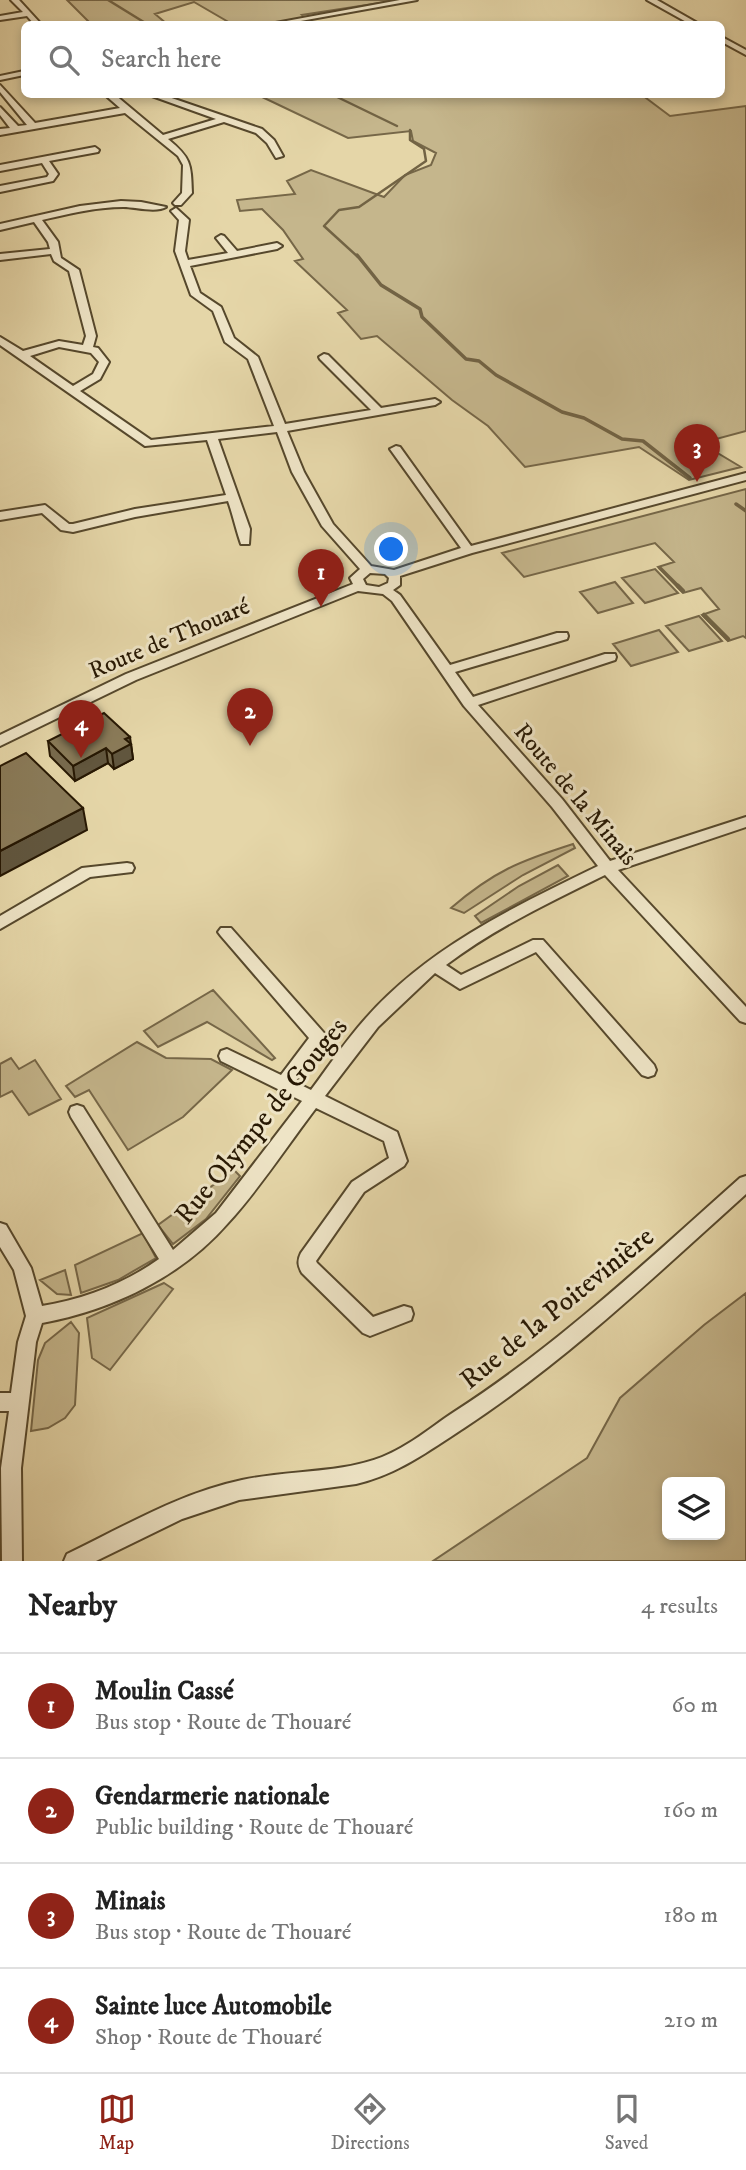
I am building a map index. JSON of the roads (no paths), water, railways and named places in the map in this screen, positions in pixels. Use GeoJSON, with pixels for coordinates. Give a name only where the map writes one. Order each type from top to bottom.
{"type":"FeatureCollection","features":[{"type":"Feature","properties":{"kind":"street"},"geometry":{"type":"LineString","coordinates":[[15,0],[35,21]]}},
{"type":"Feature","properties":{"kind":"street"},"geometry":{"type":"LineString","coordinates":[[291,21],[413,0]]}},
{"type":"Feature","properties":{"kind":"street"},"geometry":{"type":"LineString","coordinates":[[652,0],[690,21]]}},
{"type":"Feature","properties":{"kind":"street"},"geometry":{"type":"LineString","coordinates":[[0,18],[28,14]]}},
{"type":"Feature","properties":{"kind":"street"},"geometry":{"type":"LineString","coordinates":[[725,42],[746,53]]}},
{"type":"Feature","properties":{"kind":"street"},"geometry":{"type":"LineString","coordinates":[[0,78],[21,74]]}},
{"type":"Feature","properties":{"kind":"street"},"geometry":{"type":"LineString","coordinates":[[0,87],[33,126]]}},
{"type":"Feature","properties":{"kind":"street"},"geometry":{"type":"LineString","coordinates":[[112,98],[182,155],[187,165],[187,194],[177,206]]}},
{"type":"Feature","properties":{"kind":"street"},"geometry":{"type":"LineString","coordinates":[[161,98],[259,131],[271,142],[279,156]]}},
{"type":"Feature","properties":{"kind":"street"},"geometry":{"type":"LineString","coordinates":[[0,110],[16,129]]}},
{"type":"Feature","properties":{"kind":"street"},"geometry":{"type":"LineString","coordinates":[[0,132],[126,110]]}},
{"type":"Feature","properties":{"kind":"street"},"geometry":{"type":"LineString","coordinates":[[162,138],[227,118]]}},
{"type":"Feature","properties":{"kind":"street"},"geometry":{"type":"LineString","coordinates":[[0,168],[95,150]]}},
{"type":"Feature","properties":{"kind":"street"},"geometry":{"type":"LineString","coordinates":[[0,189],[50,179],[54,174],[44,160]]}},
{"type":"Feature","properties":{"kind":"street"},"geometry":{"type":"LineString","coordinates":[[0,227],[124,204],[161,207],[166,203],[177,206],[184,220],[180,251],[196,295],[217,309],[229,340],[254,357],[297,469],[328,526],[367,569]]}},
{"type":"Feature","properties":{"kind":"street"},"geometry":{"type":"LineString","coordinates":[[37,220],[53,242],[57,259],[74,270],[91,336],[88,347]]}},
{"type":"Feature","properties":{"kind":"street"},"geometry":{"type":"LineString","coordinates":[[221,237],[235,255]]}},
{"type":"Feature","properties":{"kind":"street"},"geometry":{"type":"LineString","coordinates":[[185,264],[277,246]]}},
{"type":"Feature","properties":{"kind":"street"},"geometry":{"type":"LineString","coordinates":[[0,257],[56,251]]}},
{"type":"Feature","properties":{"kind":"street"},"geometry":{"type":"LineString","coordinates":[[0,340],[145,443],[158,445],[283,428],[435,402]]}},
{"type":"Feature","properties":{"kind":"street"},"geometry":{"type":"LineString","coordinates":[[22,355],[51,345],[88,347],[100,354],[104,362],[102,370],[95,378],[73,390]]}},
{"type":"Feature","properties":{"kind":"street"},"geometry":{"type":"LineString","coordinates":[[324,357],[378,411]]}},
{"type":"Feature","properties":{"kind":"street"},"geometry":{"type":"LineString","coordinates":[[212,438],[245,541]]}},
{"type":"Feature","properties":{"kind":"street"},"geometry":{"type":"LineString","coordinates":[[396,449],[468,550]]}},
{"type":"Feature","properties":{"kind":"street"},"geometry":{"type":"LineString","coordinates":[[393,573],[395,581],[386,590],[373,592],[359,586],[356,578],[367,569],[384,569],[393,573],[468,550],[746,476]]}},
{"type":"Feature","properties":{"kind":"street"},"geometry":{"type":"LineString","coordinates":[[0,516],[45,509],[65,527],[73,527],[135,513],[233,497]]}},
{"type":"Feature","properties":{"kind":"street","name":"Route de Thouaré"},"geometry":{"type":"LineString","coordinates":[[0,741],[131,677],[359,586]]}},
{"type":"Feature","properties":{"kind":"street","name":"Route de la Minais"},"geometry":{"type":"LineString","coordinates":[[386,590],[396,598],[469,703],[557,803],[607,868],[746,1017]]}},
{"type":"Feature","properties":{"kind":"street"},"geometry":{"type":"LineString","coordinates":[[447,670],[562,636]]}},
{"type":"Feature","properties":{"kind":"street"},"geometry":{"type":"LineString","coordinates":[[469,703],[610,657]]}},
{"type":"Feature","properties":{"kind":"street","name":"Rue Olympe de Gouges"},"geometry":{"type":"LineString","coordinates":[[35,1316],[91,1305],[124,1291],[196,1244],[222,1218],[372,1022],[435,965],[511,915],[607,868],[746,822]]}},
{"type":"Feature","properties":{"kind":"street"},"geometry":{"type":"LineString","coordinates":[[0,923],[87,872],[127,868]]}},
{"type":"Feature","properties":{"kind":"street"},"geometry":{"type":"LineString","coordinates":[[226,932],[318,1038],[284,1084]]}},
{"type":"Feature","properties":{"kind":"street"},"geometry":{"type":"LineString","coordinates":[[435,965],[460,983],[538,944],[648,1070]]}},
{"type":"Feature","properties":{"kind":"street"},"geometry":{"type":"LineString","coordinates":[[227,1056],[391,1137],[398,1161],[358,1187],[307,1259],[308,1268],[370,1327],[404,1314]]}},
{"type":"Feature","properties":{"kind":"street"},"geometry":{"type":"LineString","coordinates":[[77,1112],[171,1262]]}},
{"type":"Feature","properties":{"kind":"street","name":"Rue de la Poitevinière"},"geometry":{"type":"LineString","coordinates":[[74,1561],[136,1530],[236,1491],[281,1481],[354,1473],[389,1464],[468,1416],[536,1367],[746,1183]]}},
{"type":"Feature","properties":{"kind":"street"},"geometry":{"type":"LineString","coordinates":[[0,1231],[22,1268],[35,1316],[9,1402],[12,1561]]}},
{"type":"Feature","properties":{"kind":"waterway"},"geometry":{"type":"LineString","coordinates":[[108,0],[142,21]]}},
{"type":"Feature","properties":{"kind":"waterway"},"geometry":{"type":"LineString","coordinates":[[339,98],[397,126]]}},
{"type":"Feature","properties":{"kind":"waterway"},"geometry":{"type":"LineString","coordinates":[[358,257],[324,226],[339,210],[359,207],[426,161],[424,149],[410,140],[410,130]]}},
{"type":"Feature","properties":{"kind":"waterway"},"geometry":{"type":"LineString","coordinates":[[357,255],[381,285],[420,309],[422,317],[466,359],[479,361],[496,375],[562,412],[584,418],[622,439],[643,441],[690,478]]}},
{"type":"Feature","properties":{"kind":"waterway"},"geometry":{"type":"LineString","coordinates":[[736,504],[746,511]]}},
{"type":"Feature","properties":{"kind":"waterway"},"geometry":{"type":"LineString","coordinates":[[660,568],[683,591]]}},
{"type":"Feature","properties":{"kind":"waterway"},"geometry":{"type":"LineString","coordinates":[[704,615],[728,639]]}},
{"type":"Feature","properties":{"kind":"place","name":"Minais"},"geometry":{"type":"Point","coordinates":[697,482]}},
{"type":"Feature","properties":{"kind":"place","name":"Moulin Cassé"},"geometry":{"type":"Point","coordinates":[321,607]}},
{"type":"Feature","properties":{"kind":"place","name":"Gendarmerie nationale"},"geometry":{"type":"Point","coordinates":[250,746]}},
{"type":"Feature","properties":{"kind":"place","name":"Sainte luce Automobile"},"geometry":{"type":"Point","coordinates":[81,758]}}]}
